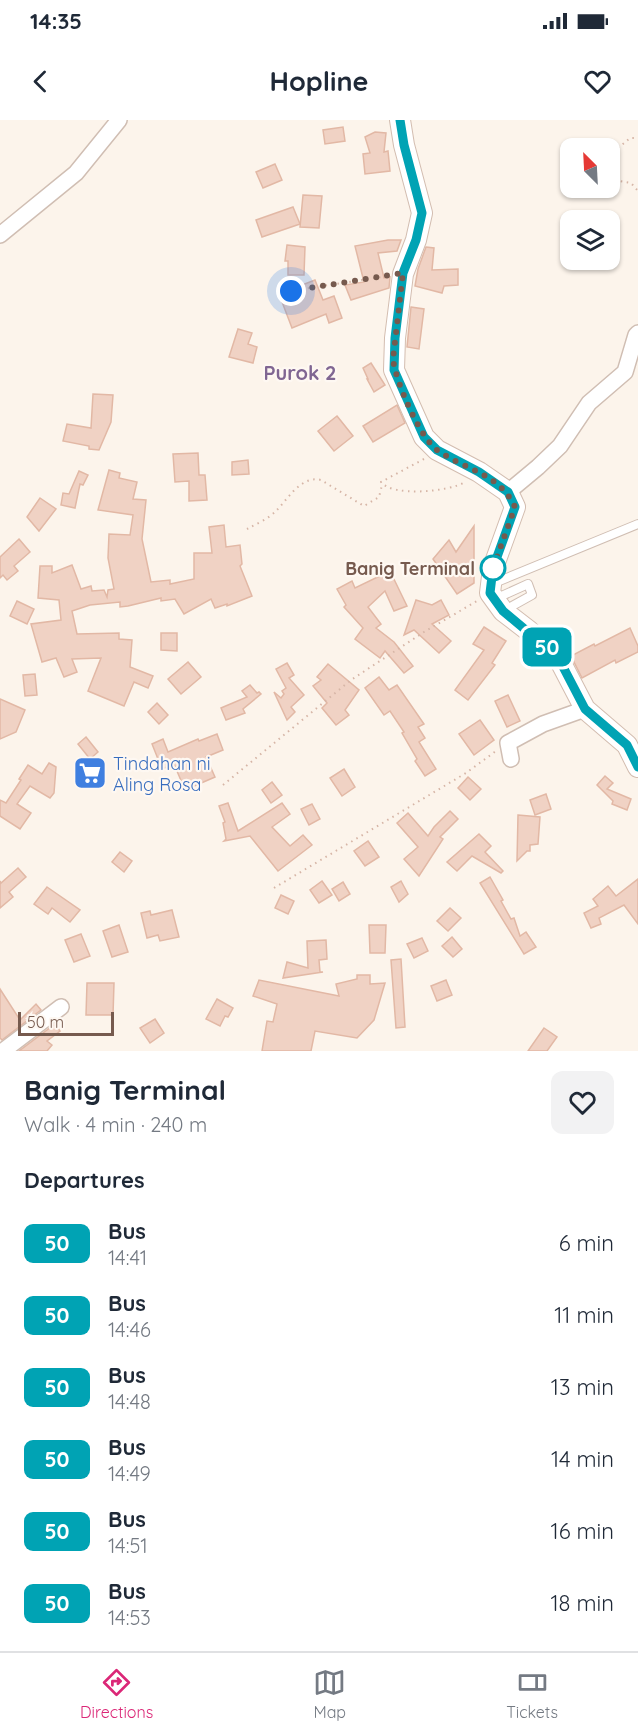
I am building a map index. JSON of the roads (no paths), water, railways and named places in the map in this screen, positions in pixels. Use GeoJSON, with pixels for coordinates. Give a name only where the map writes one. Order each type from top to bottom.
{"type":"FeatureCollection","features":[{"type":"Feature","properties":{"kind":"main road"},"geometry":{"type":"LineString","coordinates":[[400,120],[404,145],[422,213],[416,240],[403,273],[395,338],[394,370],[424,437],[437,450],[479,472],[508,492],[515,507],[493,568],[495,597],[560,661],[585,709],[627,745],[638,767]]}},
{"type":"Feature","properties":{"kind":"street"},"geometry":{"type":"LineString","coordinates":[[0,235],[76,173],[119,120]]}},
{"type":"Feature","properties":{"kind":"street"},"geometry":{"type":"LineString","coordinates":[[508,492],[560,446],[589,403],[625,372],[638,333]]}},
{"type":"Feature","properties":{"kind":"street"},"geometry":{"type":"LineString","coordinates":[[511,759],[508,743],[543,724],[585,709]]}},
{"type":"Feature","properties":{"kind":"street"},"geometry":{"type":"LineString","coordinates":[[3,1051],[61,1007]]}},
{"type":"Feature","properties":{"kind":"lane"},"geometry":{"type":"LineString","coordinates":[[495,597],[638,524]]}},
{"type":"Feature","properties":{"kind":"place","name":"Banig Terminal"},"geometry":{"type":"Point","coordinates":[493,568]}},
{"type":"Feature","properties":{"kind":"place","name":"Tindahan ni Aling Rosa"},"geometry":{"type":"Point","coordinates":[90,773]}},
{"type":"Feature","properties":{"kind":"district","name":"Purok 2"},"geometry":{"type":"Point","coordinates":[300,372]}}]}
